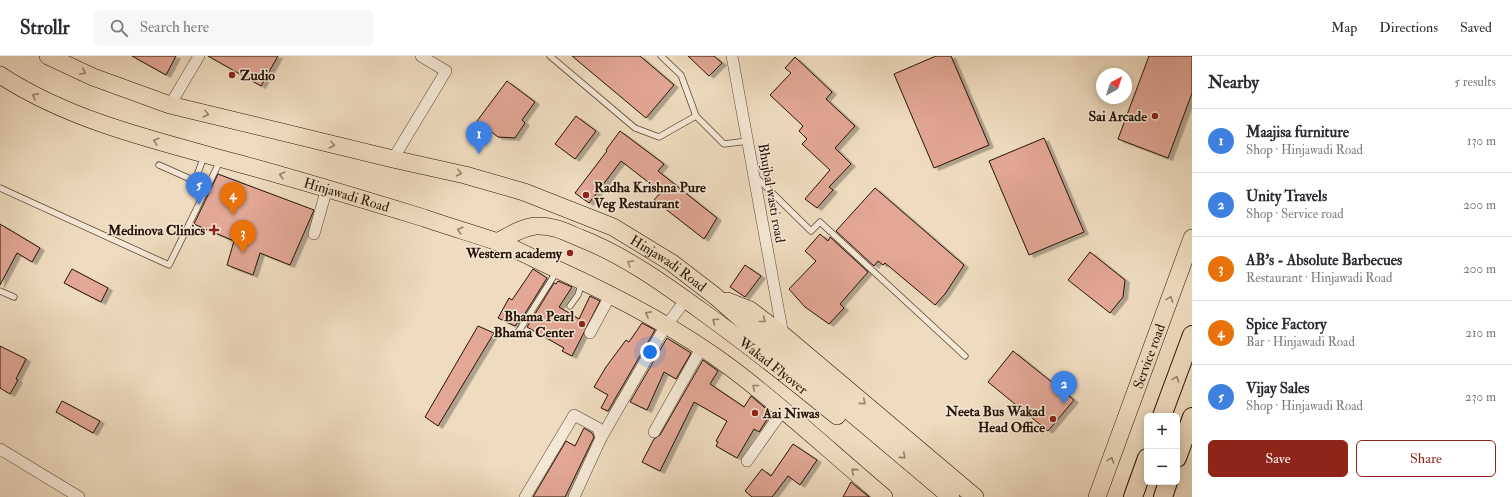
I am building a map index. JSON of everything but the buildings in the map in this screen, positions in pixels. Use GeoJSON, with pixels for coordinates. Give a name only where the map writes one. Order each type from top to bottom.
{"type":"FeatureCollection","features":[{"type":"Feature","properties":{"kind":"highway"},"geometry":{"type":"LineString","coordinates":[[1163,413],[1192,335]]}},
{"type":"Feature","properties":{"kind":"highway"},"geometry":{"type":"LineString","coordinates":[[1180,450],[1192,417]]}},
{"type":"Feature","properties":{"kind":"highway"},"geometry":{"type":"LineString","coordinates":[[1133,497],[1144,466]]}},
{"type":"Feature","properties":{"kind":"highway"},"geometry":{"type":"LineString","coordinates":[[1163,497],[1167,485]]}},
{"type":"Feature","properties":{"kind":"main road","name":"Hinjawadi Road"},"geometry":{"type":"LineString","coordinates":[[48,56],[93,77],[170,105],[465,175],[524,192],[613,227],[672,264],[715,296]]}},
{"type":"Feature","properties":{"kind":"main road","name":"Hinjawadi Road"},"geometry":{"type":"LineString","coordinates":[[0,75],[36,97],[55,106],[165,144],[327,188],[497,242],[520,230],[536,226],[557,228],[600,246],[643,270],[686,299]]}},
{"type":"Feature","properties":{"kind":"main road","name":"Service road"},"geometry":{"type":"LineString","coordinates":[[1097,497],[1192,238]]}},
{"type":"Feature","properties":{"kind":"main road"},"geometry":{"type":"LineString","coordinates":[[497,242],[611,294],[668,325],[702,347],[783,410],[884,497]]}},
{"type":"Feature","properties":{"kind":"main road"},"geometry":{"type":"LineString","coordinates":[[715,296],[750,310],[783,335],[975,497]]}},
{"type":"Feature","properties":{"kind":"main road","name":"Wakad Flyover"},"geometry":{"type":"LineString","coordinates":[[715,296],[762,347],[843,420],[933,497]]}},
{"type":"Feature","properties":{"kind":"main road","name":"Wakad Flyover"},"geometry":{"type":"LineString","coordinates":[[686,299],[762,347],[951,497]]}},
{"type":"Feature","properties":{"kind":"street"},"geometry":{"type":"LineString","coordinates":[[170,105],[199,56]]}},
{"type":"Feature","properties":{"kind":"street"},"geometry":{"type":"LineString","coordinates":[[393,159],[446,71],[421,56]]}},
{"type":"Feature","properties":{"kind":"street","name":"Bhujbal wasti road"},"geometry":{"type":"LineString","coordinates":[[732,56],[783,335]]}},
{"type":"Feature","properties":{"kind":"street"},"geometry":{"type":"LineString","coordinates":[[314,234],[327,188]]}},
{"type":"Feature","properties":{"kind":"street"},"geometry":{"type":"LineString","coordinates":[[590,333],[611,294]]}},
{"type":"Feature","properties":{"kind":"street"},"geometry":{"type":"LineString","coordinates":[[574,497],[601,438],[668,325],[686,299]]}},
{"type":"Feature","properties":{"kind":"street"},"geometry":{"type":"LineString","coordinates":[[654,432],[702,347]]}},
{"type":"Feature","properties":{"kind":"street"},"geometry":{"type":"LineString","coordinates":[[747,461],[783,410]]}},
{"type":"Feature","properties":{"kind":"street"},"geometry":{"type":"LineString","coordinates":[[525,497],[574,415],[598,428],[601,438]]}},
{"type":"Feature","properties":{"kind":"street"},"geometry":{"type":"LineString","coordinates":[[0,449],[79,497]]}},
{"type":"Feature","properties":{"kind":"lane"},"geometry":{"type":"LineString","coordinates":[[550,56],[635,128],[660,137],[696,116]]}},
{"type":"Feature","properties":{"kind":"lane"},"geometry":{"type":"LineString","coordinates":[[661,56],[681,76],[696,116],[724,144],[748,141]]}},
{"type":"Feature","properties":{"kind":"lane"},"geometry":{"type":"LineString","coordinates":[[159,166],[195,181],[204,154]]}},
{"type":"Feature","properties":{"kind":"lane"},"geometry":{"type":"LineString","coordinates":[[0,188],[169,265],[221,158]]}},
{"type":"Feature","properties":{"kind":"lane"},"geometry":{"type":"LineString","coordinates":[[754,174],[811,231],[820,222],[965,356]]}},
{"type":"Feature","properties":{"kind":"lane"},"geometry":{"type":"LineString","coordinates":[[517,334],[558,269]]}},
{"type":"Feature","properties":{"kind":"lane"},"geometry":{"type":"LineString","coordinates":[[570,306],[578,294],[582,280]]}},
{"type":"Feature","properties":{"kind":"lane"},"geometry":{"type":"LineString","coordinates":[[0,291],[14,297]]}},
{"type":"Feature","properties":{"kind":"place","name":"Zudio"},"geometry":{"type":"Point","coordinates":[232,75]}},
{"type":"Feature","properties":{"kind":"place","name":"Sai Arcade"},"geometry":{"type":"Point","coordinates":[1155,116]}},
{"type":"Feature","properties":{"kind":"place","name":"Maajisa furniture"},"geometry":{"type":"Point","coordinates":[479,154]}},
{"type":"Feature","properties":{"kind":"place","name":"Radha Krishna Pure Veg Restaurant"},"geometry":{"type":"Point","coordinates":[586,195]}},
{"type":"Feature","properties":{"kind":"place","name":"Vijay Sales"},"geometry":{"type":"Point","coordinates":[199,205]}},
{"type":"Feature","properties":{"kind":"place","name":"Spice Factory"},"geometry":{"type":"Point","coordinates":[233,215]}},
{"type":"Feature","properties":{"kind":"place","name":"Medinova Clinics"},"geometry":{"type":"Point","coordinates":[214,230]}},
{"type":"Feature","properties":{"kind":"place","name":"AB's - Absolute Barbecues"},"geometry":{"type":"Point","coordinates":[243,253]}},
{"type":"Feature","properties":{"kind":"place","name":"Western academy"},"geometry":{"type":"Point","coordinates":[570,253]}},
{"type":"Feature","properties":{"kind":"place","name":"Bhama Pearl Bhama Center"},"geometry":{"type":"Point","coordinates":[582,324]}},
{"type":"Feature","properties":{"kind":"place","name":"Unity Travels"},"geometry":{"type":"Point","coordinates":[1064,404]}},
{"type":"Feature","properties":{"kind":"place","name":"Aai Niwas"},"geometry":{"type":"Point","coordinates":[755,413]}},
{"type":"Feature","properties":{"kind":"place","name":"Neeta Bus Wakad Head Office"},"geometry":{"type":"Point","coordinates":[1053,419]}}]}
